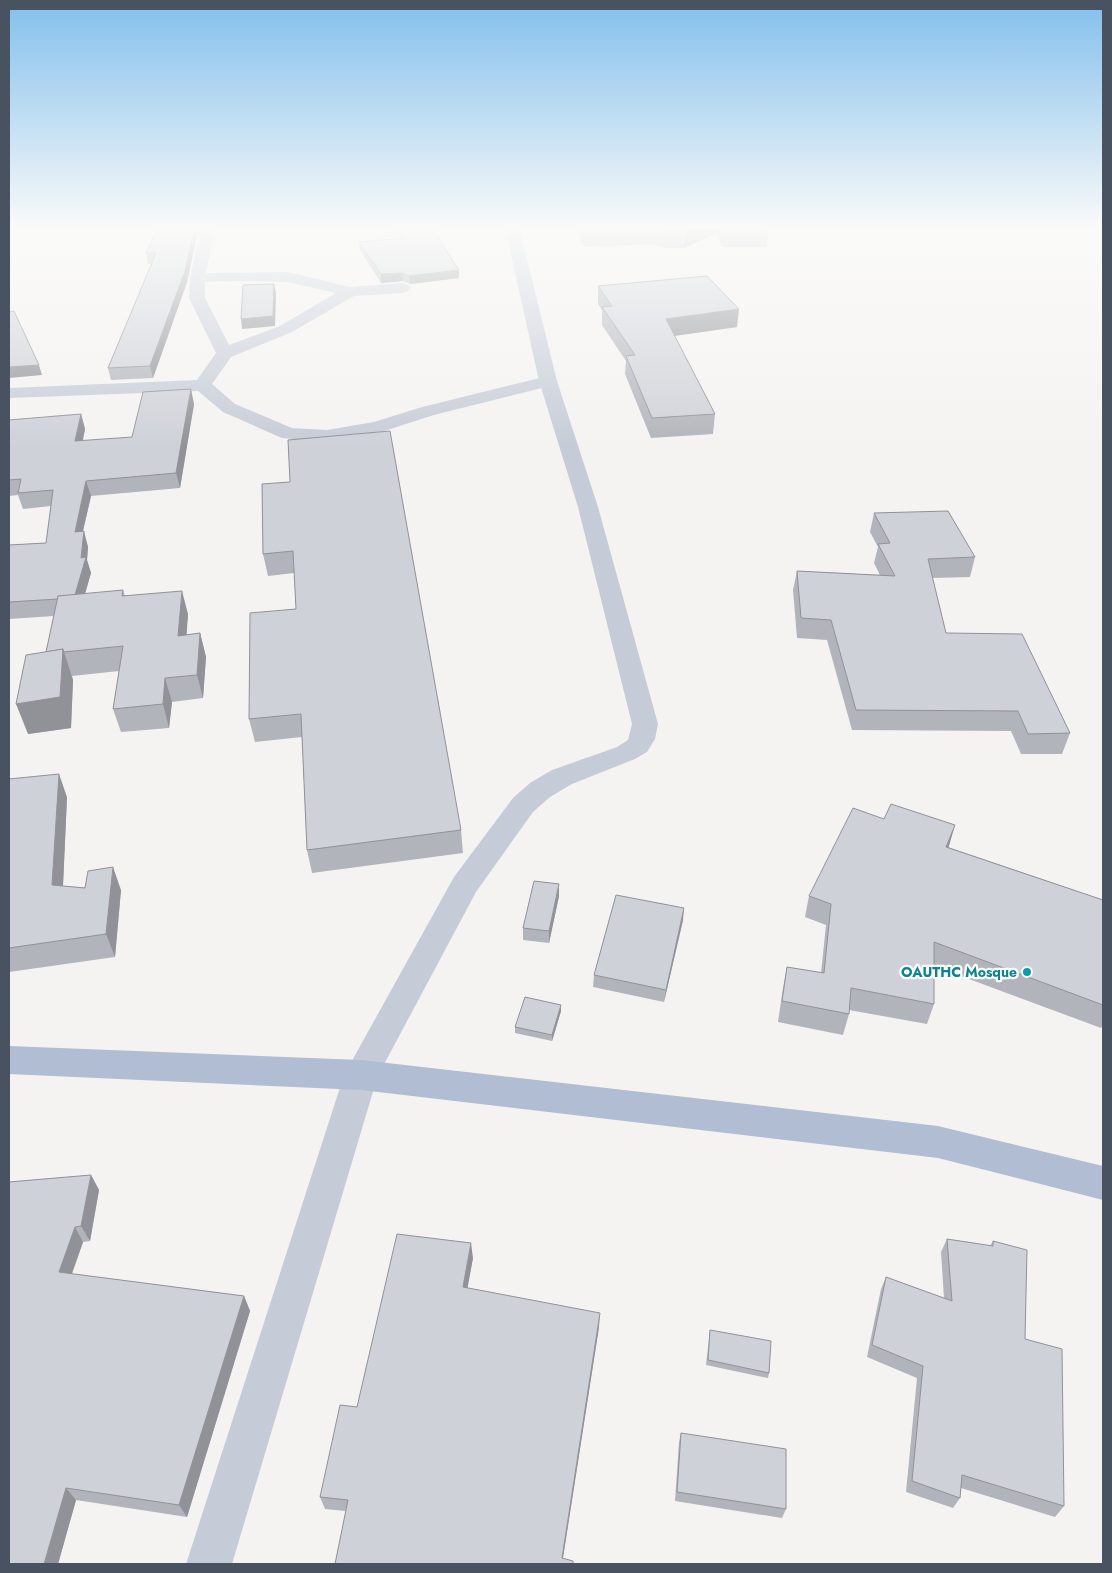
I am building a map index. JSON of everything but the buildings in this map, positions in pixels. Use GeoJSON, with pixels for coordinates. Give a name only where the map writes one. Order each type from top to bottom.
{"type":"FeatureCollection","features":[{"type":"Feature","properties":{"kind":"main road"},"geometry":{"type":"LineString","coordinates":[[9,1060],[361,1075],[938,1142],[1103,1183]]}},
{"type":"Feature","properties":{"kind":"street"},"geometry":{"type":"LineString","coordinates":[[197,300],[225,353]]}},
{"type":"Feature","properties":{"kind":"street"},"geometry":{"type":"LineString","coordinates":[[202,386],[225,353],[286,329],[335,300]]}},
{"type":"Feature","properties":{"kind":"street"},"geometry":{"type":"LineString","coordinates":[[209,1564],[361,1075],[465,885],[523,805],[540,790],[562,777],[626,753],[638,746],[642,738],[645,724],[614,600],[588,507],[548,381],[529,300]]}},
{"type":"Feature","properties":{"kind":"street"},"geometry":{"type":"LineString","coordinates":[[9,393],[202,386],[229,408],[289,434],[327,436],[377,428],[428,411],[548,381]]}},
{"type":"Feature","properties":{"kind":"place","name":"OAUTHC Mosque"},"geometry":{"type":"Point","coordinates":[1027,972]}}]}
